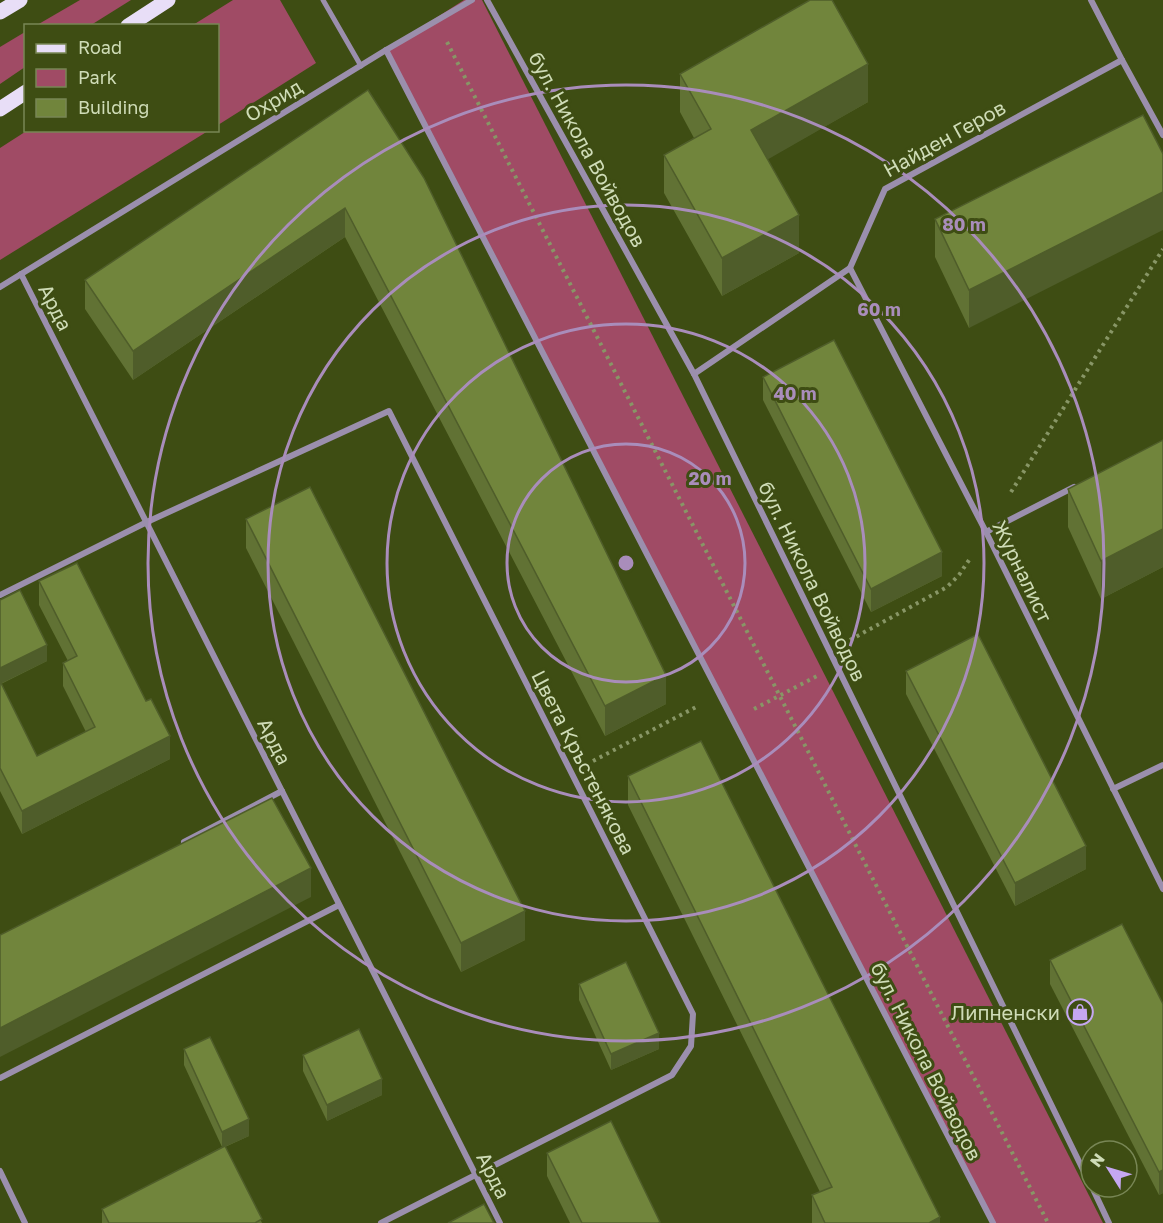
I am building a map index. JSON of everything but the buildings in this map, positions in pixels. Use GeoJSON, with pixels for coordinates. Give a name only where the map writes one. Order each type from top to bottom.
{"type":"FeatureCollection","features":[{"type":"Feature","properties":{"kind":"main road"},"geometry":{"type":"LineString","coordinates":[[0,12],[20,0]]}},
{"type":"Feature","properties":{"kind":"main road"},"geometry":{"type":"LineString","coordinates":[[132,24],[168,0]]}},
{"type":"Feature","properties":{"kind":"main road"},"geometry":{"type":"LineString","coordinates":[[0,109],[24,93]]}},
{"type":"Feature","properties":{"kind":"street"},"geometry":{"type":"LineString","coordinates":[[323,0],[361,66]]}},
{"type":"Feature","properties":{"kind":"street","name":"Охрид"},"geometry":{"type":"LineString","coordinates":[[0,287],[386,50],[472,0]]}},
{"type":"Feature","properties":{"kind":"street","name":"бул. Никола Войводов"},"geometry":{"type":"LineString","coordinates":[[487,0],[694,374],[1079,1161]]}},
{"type":"Feature","properties":{"kind":"street"},"geometry":{"type":"LineString","coordinates":[[1091,0],[1163,135]]}},
{"type":"Feature","properties":{"kind":"street","name":"бул. Никола Войводов"},"geometry":{"type":"LineString","coordinates":[[386,50],[993,1223]]}},
{"type":"Feature","properties":{"kind":"street","name":"Найден Геров"},"geometry":{"type":"LineString","coordinates":[[850,268],[885,189],[1122,60]]}},
{"type":"Feature","properties":{"kind":"street"},"geometry":{"type":"LineString","coordinates":[[694,374],[850,268]]}},
{"type":"Feature","properties":{"kind":"street","name":"Журналист"},"geometry":{"type":"LineString","coordinates":[[850,268],[986,532],[1163,889]]}},
{"type":"Feature","properties":{"kind":"street","name":"Арда"},"geometry":{"type":"LineString","coordinates":[[21,274],[500,1223]]}},
{"type":"Feature","properties":{"kind":"street","name":"Цвета Кръстенякова"},"geometry":{"type":"LineString","coordinates":[[147,522],[389,411],[693,1014],[691,1046],[672,1075],[381,1223]]}},
{"type":"Feature","properties":{"kind":"street"},"geometry":{"type":"LineString","coordinates":[[986,532],[1080,485]]}},
{"type":"Feature","properties":{"kind":"street"},"geometry":{"type":"LineString","coordinates":[[0,595],[147,522]]}},
{"type":"Feature","properties":{"kind":"street"},"geometry":{"type":"LineString","coordinates":[[1113,789],[1163,765]]}},
{"type":"Feature","properties":{"kind":"street"},"geometry":{"type":"LineString","coordinates":[[178,846],[282,791]]}},
{"type":"Feature","properties":{"kind":"street"},"geometry":{"type":"LineString","coordinates":[[0,1078],[339,905]]}},
{"type":"Feature","properties":{"kind":"street"},"geometry":{"type":"LineString","coordinates":[[0,1171],[25,1223]]}},
{"type":"Feature","properties":{"kind":"street","name":"бул. Никола Войводов"},"geometry":{"type":"LineString","coordinates":[[1097,1199],[1109,1223]]}},
{"type":"Feature","properties":{"kind":"path"},"geometry":{"type":"LineString","coordinates":[[436,22],[1048,1223]]}},
{"type":"Feature","properties":{"kind":"path"},"geometry":{"type":"LineString","coordinates":[[829,651],[947,586],[964,568],[1163,249]]}},
{"type":"Feature","properties":{"kind":"path"},"geometry":{"type":"LineString","coordinates":[[733,720],[836,665]]}},
{"type":"Feature","properties":{"kind":"path"},"geometry":{"type":"LineString","coordinates":[[571,773],[720,694]]}},
{"type":"Feature","properties":{"kind":"green space"},"geometry":{"type":"Polygon","coordinates":[[[80,0],[131,0],[93,24],[39,24],[80,0]]]}},
{"type":"Feature","properties":{"kind":"green space"},"geometry":{"type":"Polygon","coordinates":[[[233,0],[280,0],[316,63],[219,124],[219,24],[195,24],[233,0]]]}},
{"type":"Feature","properties":{"kind":"green space"},"geometry":{"type":"Polygon","coordinates":[[[464,0],[482,0],[1079,1176],[1079,1199],[1091,1199],[1103,1223],[993,1223],[386,50],[464,0]]]}},
{"type":"Feature","properties":{"kind":"green space"},"geometry":{"type":"Polygon","coordinates":[[[24,33],[24,68],[0,84],[0,47],[24,33]]]}},
{"type":"Feature","properties":{"kind":"green space"},"geometry":{"type":"Polygon","coordinates":[[[25,132],[206,132],[0,260],[0,148],[25,132]]]}},
{"type":"Feature","properties":{"kind":"place","name":"Липненски"},"geometry":{"type":"Point","coordinates":[1080,1012]}}]}
